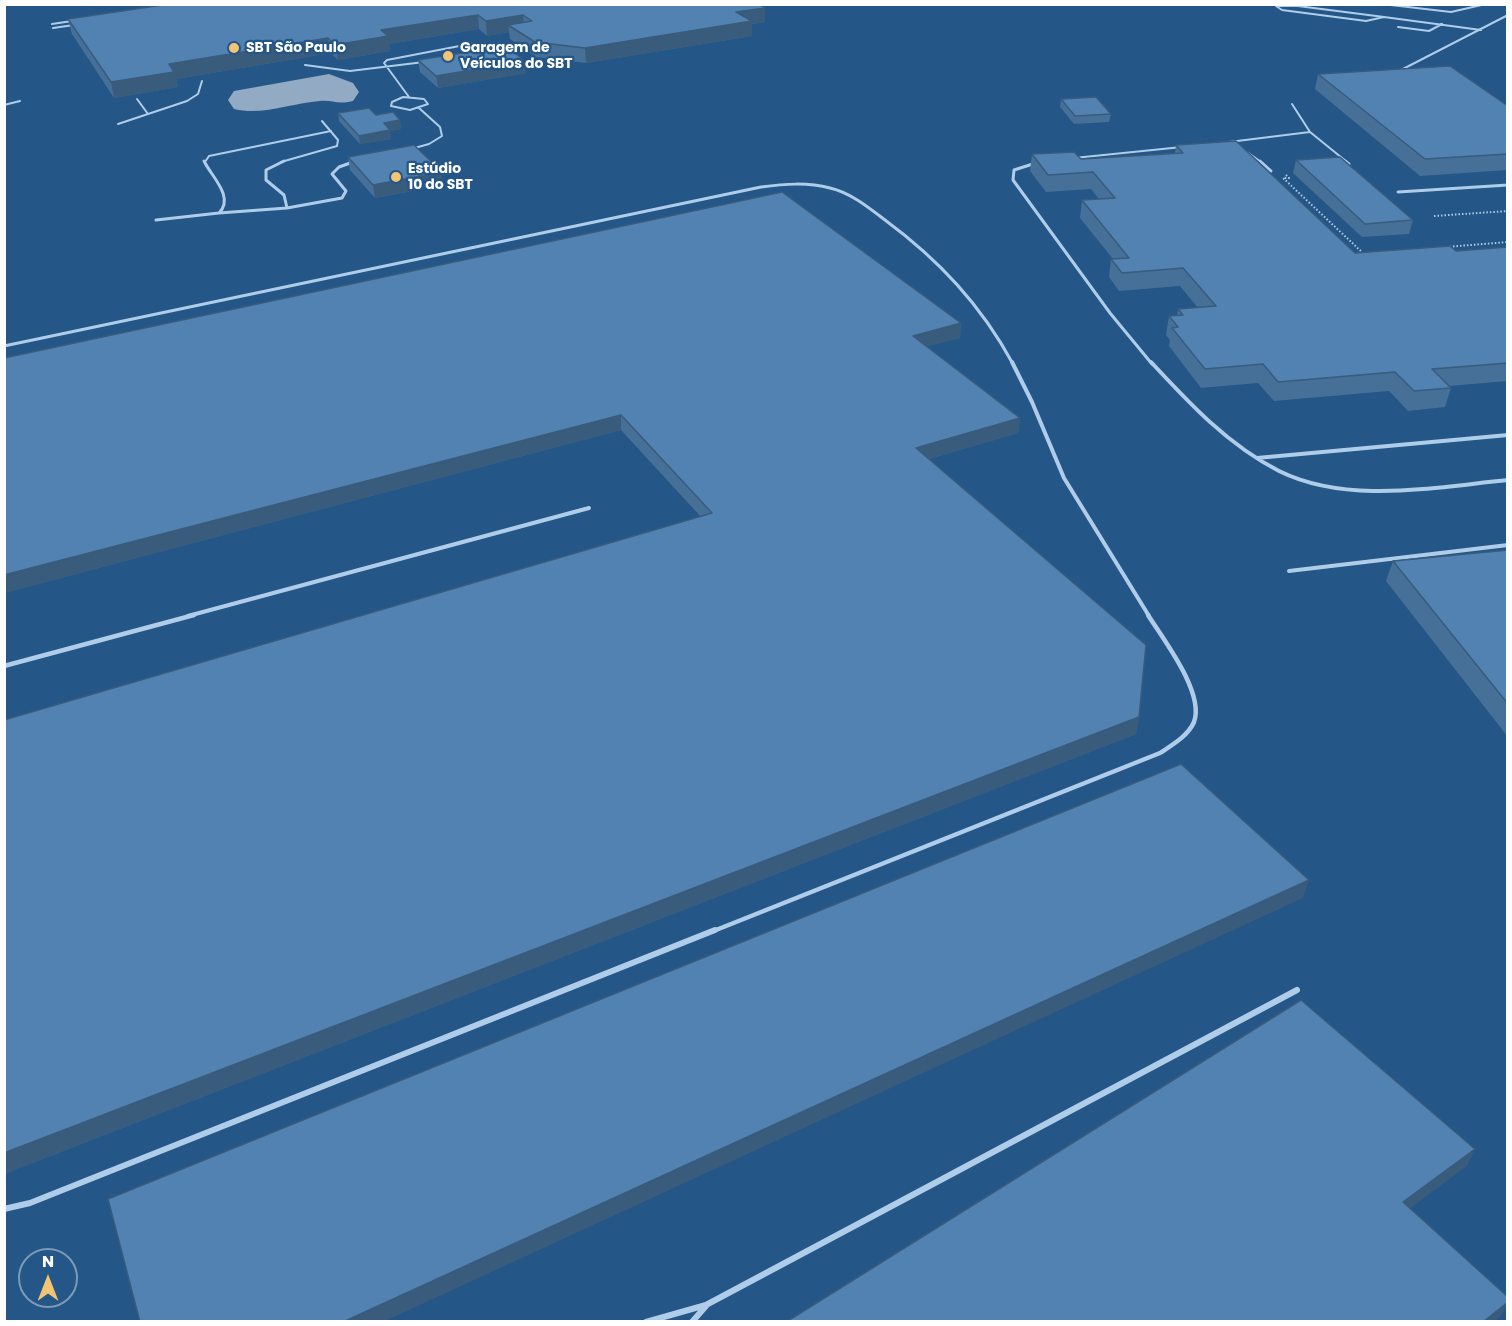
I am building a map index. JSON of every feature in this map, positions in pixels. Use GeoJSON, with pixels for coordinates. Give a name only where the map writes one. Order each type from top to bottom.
{"type":"FeatureCollection","features":[{"type":"Feature","properties":{"kind":"lane"},"geometry":{"type":"LineString","coordinates":[[1382,4],[1451,12],[1486,4]]}},
{"type":"Feature","properties":{"kind":"lane"},"geometry":{"type":"LineString","coordinates":[[1385,17],[1366,21],[1282,10],[1276,6],[1298,6],[1442,24],[1481,30]]}},
{"type":"Feature","properties":{"kind":"lane"},"geometry":{"type":"LineString","coordinates":[[1396,72],[1508,15]]}},
{"type":"Feature","properties":{"kind":"lane"},"geometry":{"type":"LineString","coordinates":[[75,20],[52,26],[75,25]]}},
{"type":"Feature","properties":{"kind":"lane"},"geometry":{"type":"LineString","coordinates":[[1398,27],[1432,31],[1442,24]]}},
{"type":"Feature","properties":{"kind":"lane"},"geometry":{"type":"LineString","coordinates":[[409,97],[386,69],[384,63],[402,56],[475,43],[490,47],[488,51],[476,53]]}},
{"type":"Feature","properties":{"kind":"lane"},"geometry":{"type":"LineString","coordinates":[[305,65],[333,72],[386,69],[431,61]]}},
{"type":"Feature","properties":{"kind":"lane"},"geometry":{"type":"LineString","coordinates":[[117,124],[198,94],[202,81]]}},
{"type":"Feature","properties":{"kind":"lane"},"geometry":{"type":"LineString","coordinates":[[409,97],[426,100],[428,104],[419,108],[400,110],[391,106],[396,100],[409,97]]}},
{"type":"Feature","properties":{"kind":"lane"},"geometry":{"type":"LineString","coordinates":[[137,99],[148,114]]}},
{"type":"Feature","properties":{"kind":"lane"},"geometry":{"type":"LineString","coordinates":[[4,105],[20,101]]}},
{"type":"Feature","properties":{"kind":"lane"},"geometry":{"type":"LineString","coordinates":[[1292,104],[1310,132],[1349,164]]}},
{"type":"Feature","properties":{"kind":"lane"},"geometry":{"type":"LineString","coordinates":[[406,150],[429,144],[442,136],[440,127],[419,108]]}},
{"type":"Feature","properties":{"kind":"lane"},"geometry":{"type":"LineString","coordinates":[[287,208],[284,195],[266,180],[266,170],[287,159],[337,146],[338,140],[322,121]]}},
{"type":"Feature","properties":{"kind":"lane"},"geometry":{"type":"LineString","coordinates":[[219,213],[225,207],[226,199],[206,167],[204,161],[209,156],[331,132]]}},
{"type":"Feature","properties":{"kind":"lane"},"geometry":{"type":"LineString","coordinates":[[1218,143],[1310,132]]}},
{"type":"Feature","properties":{"kind":"lane"},"geometry":{"type":"LineString","coordinates":[[1229,142],[1254,155],[1271,171]]}},
{"type":"Feature","properties":{"kind":"lane"},"geometry":{"type":"LineString","coordinates":[[1072,158],[1186,146]]}},
{"type":"Feature","properties":{"kind":"lane"},"geometry":{"type":"LineString","coordinates":[[156,220],[287,208],[342,198],[346,191],[332,174],[334,171],[360,161]]}},
{"type":"Feature","properties":{"kind":"lane"},"geometry":{"type":"LineString","coordinates":[[1040,162],[1024,165],[1014,170],[1013,180],[1122,327],[1162,375],[1205,419],[1257,459],[1287,476],[1325,486],[1402,489],[1508,480]]}},
{"type":"Feature","properties":{"kind":"lane"},"geometry":{"type":"LineString","coordinates":[[4,346],[761,187],[804,184],[838,190],[858,200],[938,262],[962,287],[993,333],[1051,442],[1064,478],[1187,679],[1196,703],[1197,719],[1188,735],[1161,753],[30,1203],[4,1209]]}},
{"type":"Feature","properties":{"kind":"lane"},"geometry":{"type":"LineString","coordinates":[[1398,192],[1508,185]]}},
{"type":"Feature","properties":{"kind":"lane"},"geometry":{"type":"LineString","coordinates":[[1257,459],[1508,435]]}},
{"type":"Feature","properties":{"kind":"lane"},"geometry":{"type":"LineString","coordinates":[[4,666],[589,508]]}},
{"type":"Feature","properties":{"kind":"lane"},"geometry":{"type":"LineString","coordinates":[[1289,571],[1508,545]]}},
{"type":"Feature","properties":{"kind":"lane"},"geometry":{"type":"LineString","coordinates":[[646,1322],[706,1305],[1297,990]]}},
{"type":"Feature","properties":{"kind":"lane"},"geometry":{"type":"LineString","coordinates":[[692,1322],[706,1305]]}},
{"type":"Feature","properties":{"kind":"path"},"geometry":{"type":"LineString","coordinates":[[1281,170],[1289,178],[1283,178],[1364,254],[1375,253]]}},
{"type":"Feature","properties":{"kind":"path"},"geometry":{"type":"LineString","coordinates":[[1434,216],[1508,211]]}},
{"type":"Feature","properties":{"kind":"path"},"geometry":{"type":"LineString","coordinates":[[1443,247],[1508,242]]}},
{"type":"Feature","properties":{"kind":"building","name":"SBT São Paulo"},"geometry":{"type":"Polygon","coordinates":[[[169,4],[759,4],[765,8],[736,12],[752,21],[585,48],[535,42],[508,25],[532,21],[523,15],[486,21],[478,15],[381,30],[388,36],[335,45],[328,38],[169,64],[174,72],[111,82],[68,19],[169,4]]]}},
{"type":"Feature","properties":{"kind":"building"},"geometry":{"type":"Polygon","coordinates":[[[506,46],[525,61],[436,76],[418,60],[506,46]]]}},
{"type":"Feature","properties":{"kind":"building"},"geometry":{"type":"Polygon","coordinates":[[[1450,66],[1508,106],[1508,154],[1425,159],[1318,74],[1450,66]]]}},
{"type":"Feature","properties":{"kind":"building"},"geometry":{"type":"Polygon","coordinates":[[[1096,97],[1111,114],[1075,116],[1061,99],[1096,97]]]}},
{"type":"Feature","properties":{"kind":"building"},"geometry":{"type":"Polygon","coordinates":[[[369,108],[376,115],[393,112],[400,120],[384,123],[390,130],[359,136],[338,113],[369,108]]]}},
{"type":"Feature","properties":{"kind":"building"},"geometry":{"type":"Polygon","coordinates":[[[1236,141],[1355,253],[1450,246],[1456,251],[1508,247],[1508,363],[1432,369],[1451,388],[1414,391],[1395,372],[1278,382],[1263,364],[1205,369],[1172,328],[1178,327],[1169,316],[1183,315],[1178,309],[1216,306],[1183,268],[1122,273],[1111,259],[1129,258],[1082,200],[1115,198],[1093,172],[1048,175],[1032,154],[1074,152],[1081,159],[1183,153],[1176,145],[1236,141]]]}},
{"type":"Feature","properties":{"kind":"building"},"geometry":{"type":"Polygon","coordinates":[[[414,145],[442,172],[373,185],[348,157],[414,145]]]}},
{"type":"Feature","properties":{"kind":"building"},"geometry":{"type":"Polygon","coordinates":[[[1340,157],[1413,220],[1365,224],[1296,160],[1340,157]]]}},
{"type":"Feature","properties":{"kind":"building"},"geometry":{"type":"Polygon","coordinates":[[[782,192],[961,323],[913,336],[1020,418],[916,448],[1146,645],[1139,717],[4,1153],[4,720],[712,513],[621,415],[4,575],[4,358],[782,192]]]}},
{"type":"Feature","properties":{"kind":"building"},"geometry":{"type":"Polygon","coordinates":[[[1508,550],[1508,704],[1393,561],[1508,550]]]}},
{"type":"Feature","properties":{"kind":"building"},"geometry":{"type":"Polygon","coordinates":[[[1181,764],[1309,880],[343,1322],[140,1322],[108,1199],[1181,764]]]}},
{"type":"Feature","properties":{"kind":"building"},"geometry":{"type":"Polygon","coordinates":[[[1301,1000],[1475,1149],[1403,1202],[1508,1297],[1508,1302],[1483,1322],[786,1322],[1301,1000]]]}},
{"type":"Feature","properties":{"kind":"taxiway"},"geometry":{"type":"LineString","coordinates":[[249,100],[329,87],[338,92]]}},
{"type":"Feature","properties":{"kind":"place","name":"SBT São Paulo"},"geometry":{"type":"Point","coordinates":[234,48]}},
{"type":"Feature","properties":{"kind":"place","name":"Garagem de Veículos do SBT"},"geometry":{"type":"Point","coordinates":[448,56]}},
{"type":"Feature","properties":{"kind":"place","name":"Estúdio 10 do SBT"},"geometry":{"type":"Point","coordinates":[396,177]}}]}
